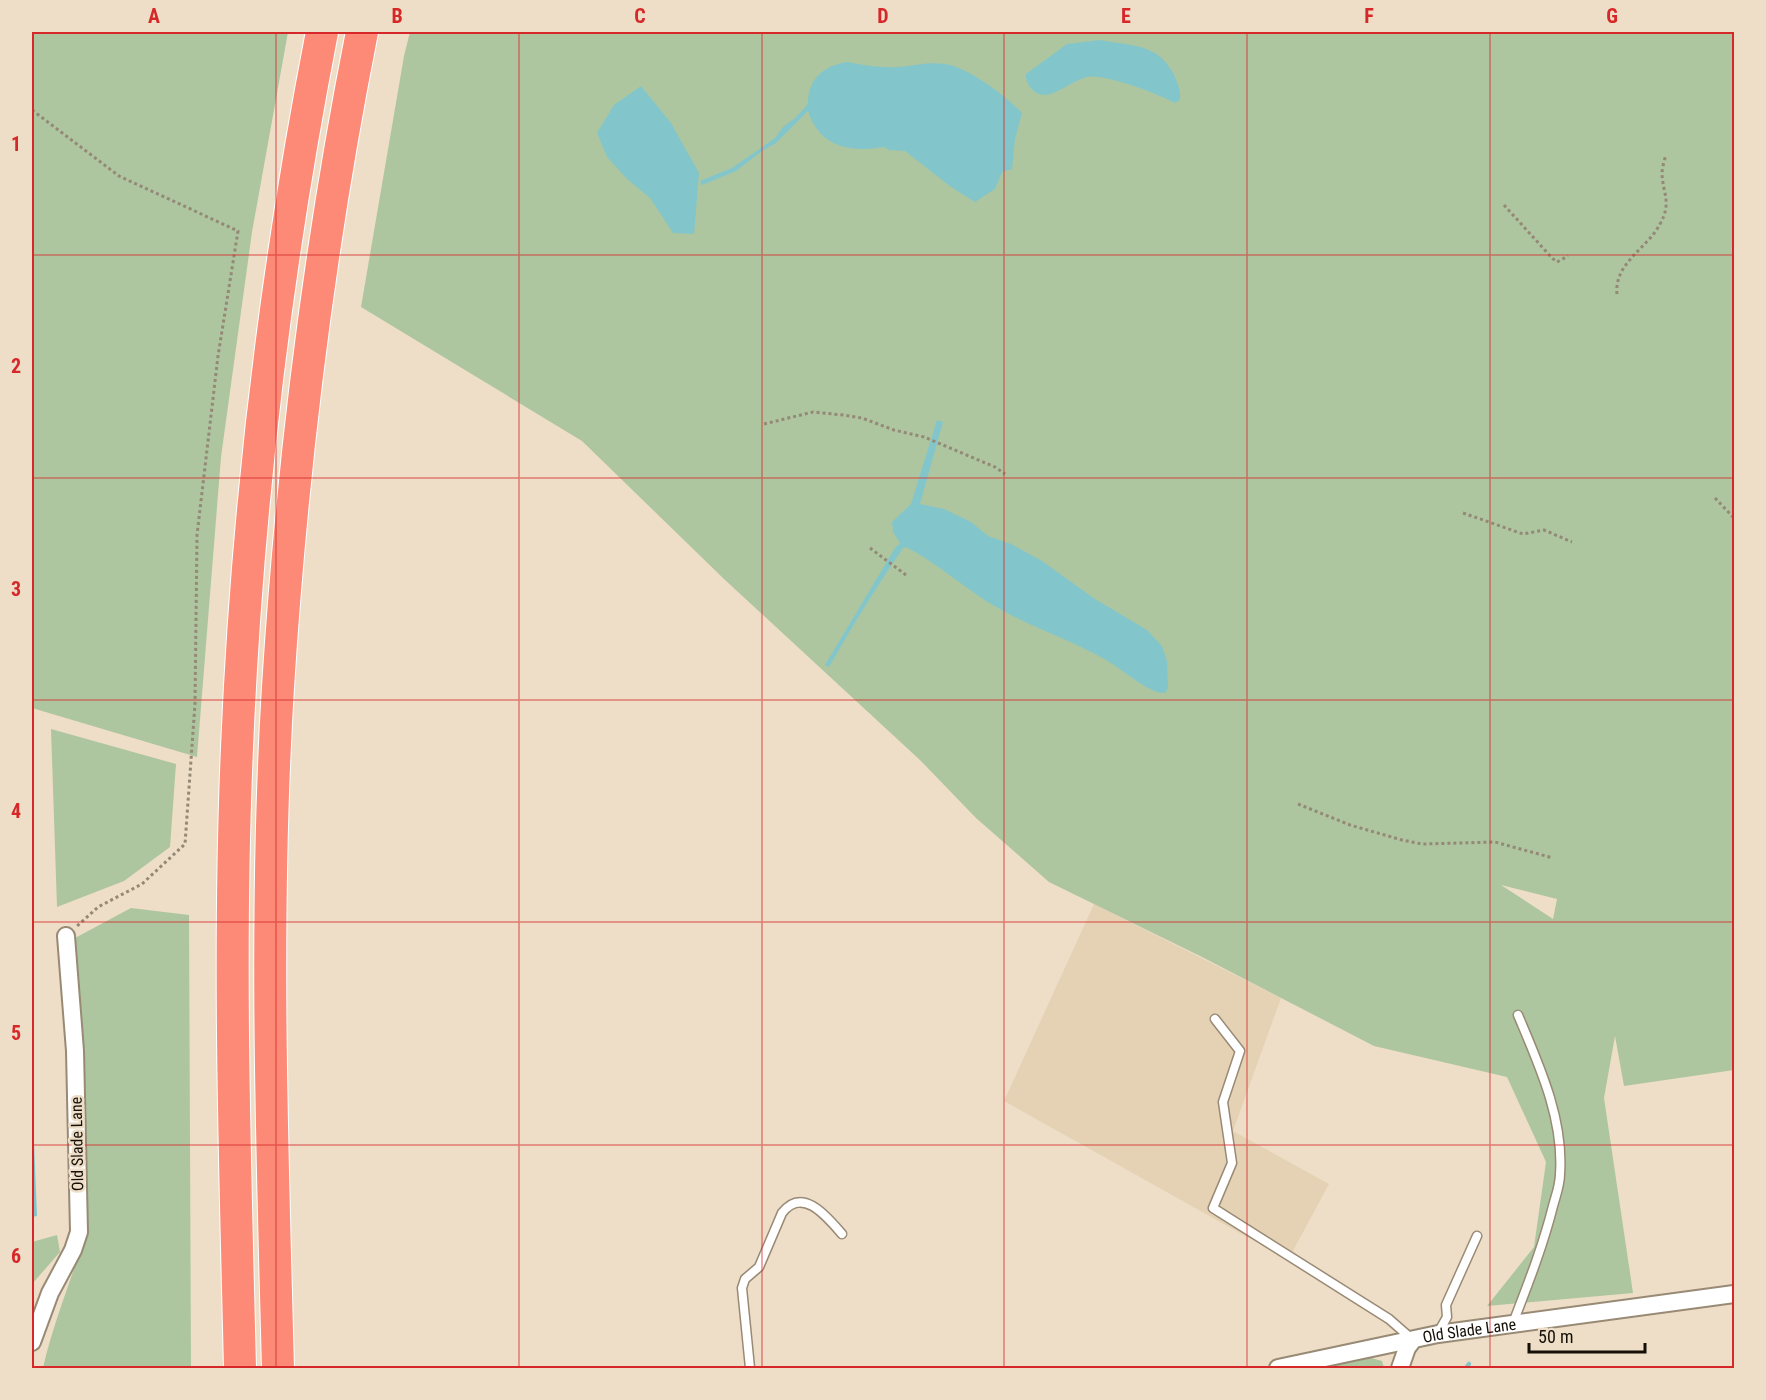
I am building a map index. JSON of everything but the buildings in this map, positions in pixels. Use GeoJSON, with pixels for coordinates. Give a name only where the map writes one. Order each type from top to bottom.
{"type":"FeatureCollection","features":[{"type":"Feature","properties":{"kind":"highway"},"geometry":{"type":"LineString","coordinates":[[240,1368],[236,1187],[234,866],[237,749],[246,595],[254,491],[275,309],[296,172],[322,32]]}},
{"type":"Feature","properties":{"kind":"highway"},"geometry":{"type":"LineString","coordinates":[[278,1368],[271,996],[272,847],[278,690],[287,564],[304,399],[332,191],[362,32]]}},
{"type":"Feature","properties":{"kind":"street","name":"Old Slade Lane"},"geometry":{"type":"LineString","coordinates":[[32,1342],[50,1293],[73,1250],[79,1232],[75,1052],[66,936]]}},
{"type":"Feature","properties":{"kind":"street","name":"Old Slade Lane"},"geometry":{"type":"LineString","coordinates":[[1278,1368],[1438,1334],[1734,1294]]}},
{"type":"Feature","properties":{"kind":"street"},"geometry":{"type":"LineString","coordinates":[[1400,1368],[1407,1348],[1413,1340]]}},
{"type":"Feature","properties":{"kind":"lane"},"geometry":{"type":"LineString","coordinates":[[1513,1324],[1542,1248],[1560,1177],[1557,1122],[1537,1060],[1518,1015]]}},
{"type":"Feature","properties":{"kind":"lane"},"geometry":{"type":"LineString","coordinates":[[1215,1019],[1240,1051],[1223,1102],[1232,1164],[1213,1208],[1389,1319],[1413,1340]]}},
{"type":"Feature","properties":{"kind":"lane"},"geometry":{"type":"LineString","coordinates":[[750,1368],[742,1288],[744,1279],[759,1267],[782,1213],[788,1206],[798,1202],[805,1203],[816,1207],[842,1234]]}},
{"type":"Feature","properties":{"kind":"lane"},"geometry":{"type":"LineString","coordinates":[[1438,1334],[1447,1317],[1446,1305],[1477,1236]]}},
{"type":"Feature","properties":{"kind":"path"},"geometry":{"type":"LineString","coordinates":[[32,110],[119,176],[238,231],[218,356],[197,535],[195,704],[185,844],[142,884],[98,907],[66,936]]}},
{"type":"Feature","properties":{"kind":"path"},"geometry":{"type":"LineString","coordinates":[[1617,294],[1616,282],[1626,264],[1651,237],[1665,214],[1666,195],[1662,174],[1666,155]]}},
{"type":"Feature","properties":{"kind":"path"},"geometry":{"type":"LineString","coordinates":[[1504,205],[1557,262],[1568,256]]}},
{"type":"Feature","properties":{"kind":"path"},"geometry":{"type":"LineString","coordinates":[[764,424],[813,412],[862,418],[894,430],[935,441],[995,467],[1005,474]]}},
{"type":"Feature","properties":{"kind":"path"},"geometry":{"type":"LineString","coordinates":[[1715,498],[1734,519]]}},
{"type":"Feature","properties":{"kind":"path"},"geometry":{"type":"LineString","coordinates":[[1463,513],[1523,534],[1544,530],[1572,542]]}},
{"type":"Feature","properties":{"kind":"path"},"geometry":{"type":"LineString","coordinates":[[870,548],[906,575]]}},
{"type":"Feature","properties":{"kind":"path"},"geometry":{"type":"LineString","coordinates":[[1298,804],[1350,825],[1402,840],[1422,844],[1495,843],[1553,858]]}},
{"type":"Feature","properties":{"kind":"shaded area"},"geometry":{"type":"Polygon","coordinates":[[[1094,904],[1281,998],[1233,1131],[1329,1184],[1288,1260],[1004,1101],[1094,904]]]}},
{"type":"Feature","properties":{"kind":"green space"},"geometry":{"type":"Polygon","coordinates":[[[32,32],[288,32],[252,232],[221,457],[197,757],[32,708],[32,32]]]}},
{"type":"Feature","properties":{"kind":"green space"},"geometry":{"type":"Polygon","coordinates":[[[410,32],[1734,32],[1734,1070],[1624,1086],[1615,1036],[1604,1098],[1633,1293],[1487,1306],[1534,1247],[1546,1162],[1507,1077],[1374,1046],[1202,957],[1049,882],[976,818],[921,761],[724,579],[582,441],[361,307],[410,32]],[[1501,885],[1553,919],[1557,899],[1501,885]]]}},
{"type":"Feature","properties":{"kind":"green space"},"geometry":{"type":"Polygon","coordinates":[[[51,729],[176,764],[170,847],[124,881],[57,907],[51,729]]]}},
{"type":"Feature","properties":{"kind":"green space"},"geometry":{"type":"Polygon","coordinates":[[[131,908],[189,915],[191,1368],[43,1368],[88,1223],[75,938],[131,908]]]}},
{"type":"Feature","properties":{"kind":"green space"},"geometry":{"type":"Polygon","coordinates":[[[57,1235],[60,1252],[32,1284],[32,1242],[57,1235]]]}},
{"type":"Feature","properties":{"kind":"green space"},"geometry":{"type":"Polygon","coordinates":[[[1368,1357],[1382,1361],[1384,1368],[1320,1368],[1368,1357]]]}},
{"type":"Feature","properties":{"kind":"water"},"geometry":{"type":"Polygon","coordinates":[[[1100,40],[1144,48],[1161,58],[1175,77],[1180,91],[1180,100],[1175,103],[1131,85],[1095,77],[1087,77],[1045,95],[1037,93],[1029,85],[1026,74],[1067,44],[1100,40]]]}},
{"type":"Feature","properties":{"kind":"water"},"geometry":{"type":"Polygon","coordinates":[[[847,62],[885,67],[945,64],[954,66],[986,83],[1022,113],[1015,139],[1012,169],[1002,172],[995,189],[975,202],[951,187],[905,151],[889,150],[884,147],[848,148],[828,140],[813,123],[808,111],[776,143],[736,171],[702,185],[700,181],[732,168],[775,138],[783,127],[808,104],[811,87],[818,75],[824,70],[847,62]]]}},
{"type":"Feature","properties":{"kind":"water"},"geometry":{"type":"Polygon","coordinates":[[[641,86],[671,123],[699,173],[694,234],[673,233],[650,198],[627,179],[607,157],[597,133],[614,105],[641,86]]]}},
{"type":"Feature","properties":{"kind":"water"},"geometry":{"type":"Polygon","coordinates":[[[937,420],[943,422],[920,504],[944,509],[971,522],[988,536],[1011,544],[1042,561],[1095,599],[1147,630],[1162,646],[1167,661],[1168,688],[1165,693],[1151,690],[1093,653],[998,608],[906,547],[883,577],[829,667],[825,665],[900,543],[893,532],[892,522],[911,504],[937,420]]]}},
{"type":"Feature","properties":{"kind":"water"},"geometry":{"type":"Polygon","coordinates":[[[32,1093],[37,1216],[32,1217],[32,1093]]]}},
{"type":"Feature","properties":{"kind":"waterway"},"geometry":{"type":"LineString","coordinates":[[1466,1368],[1469,1364]]}}]}
